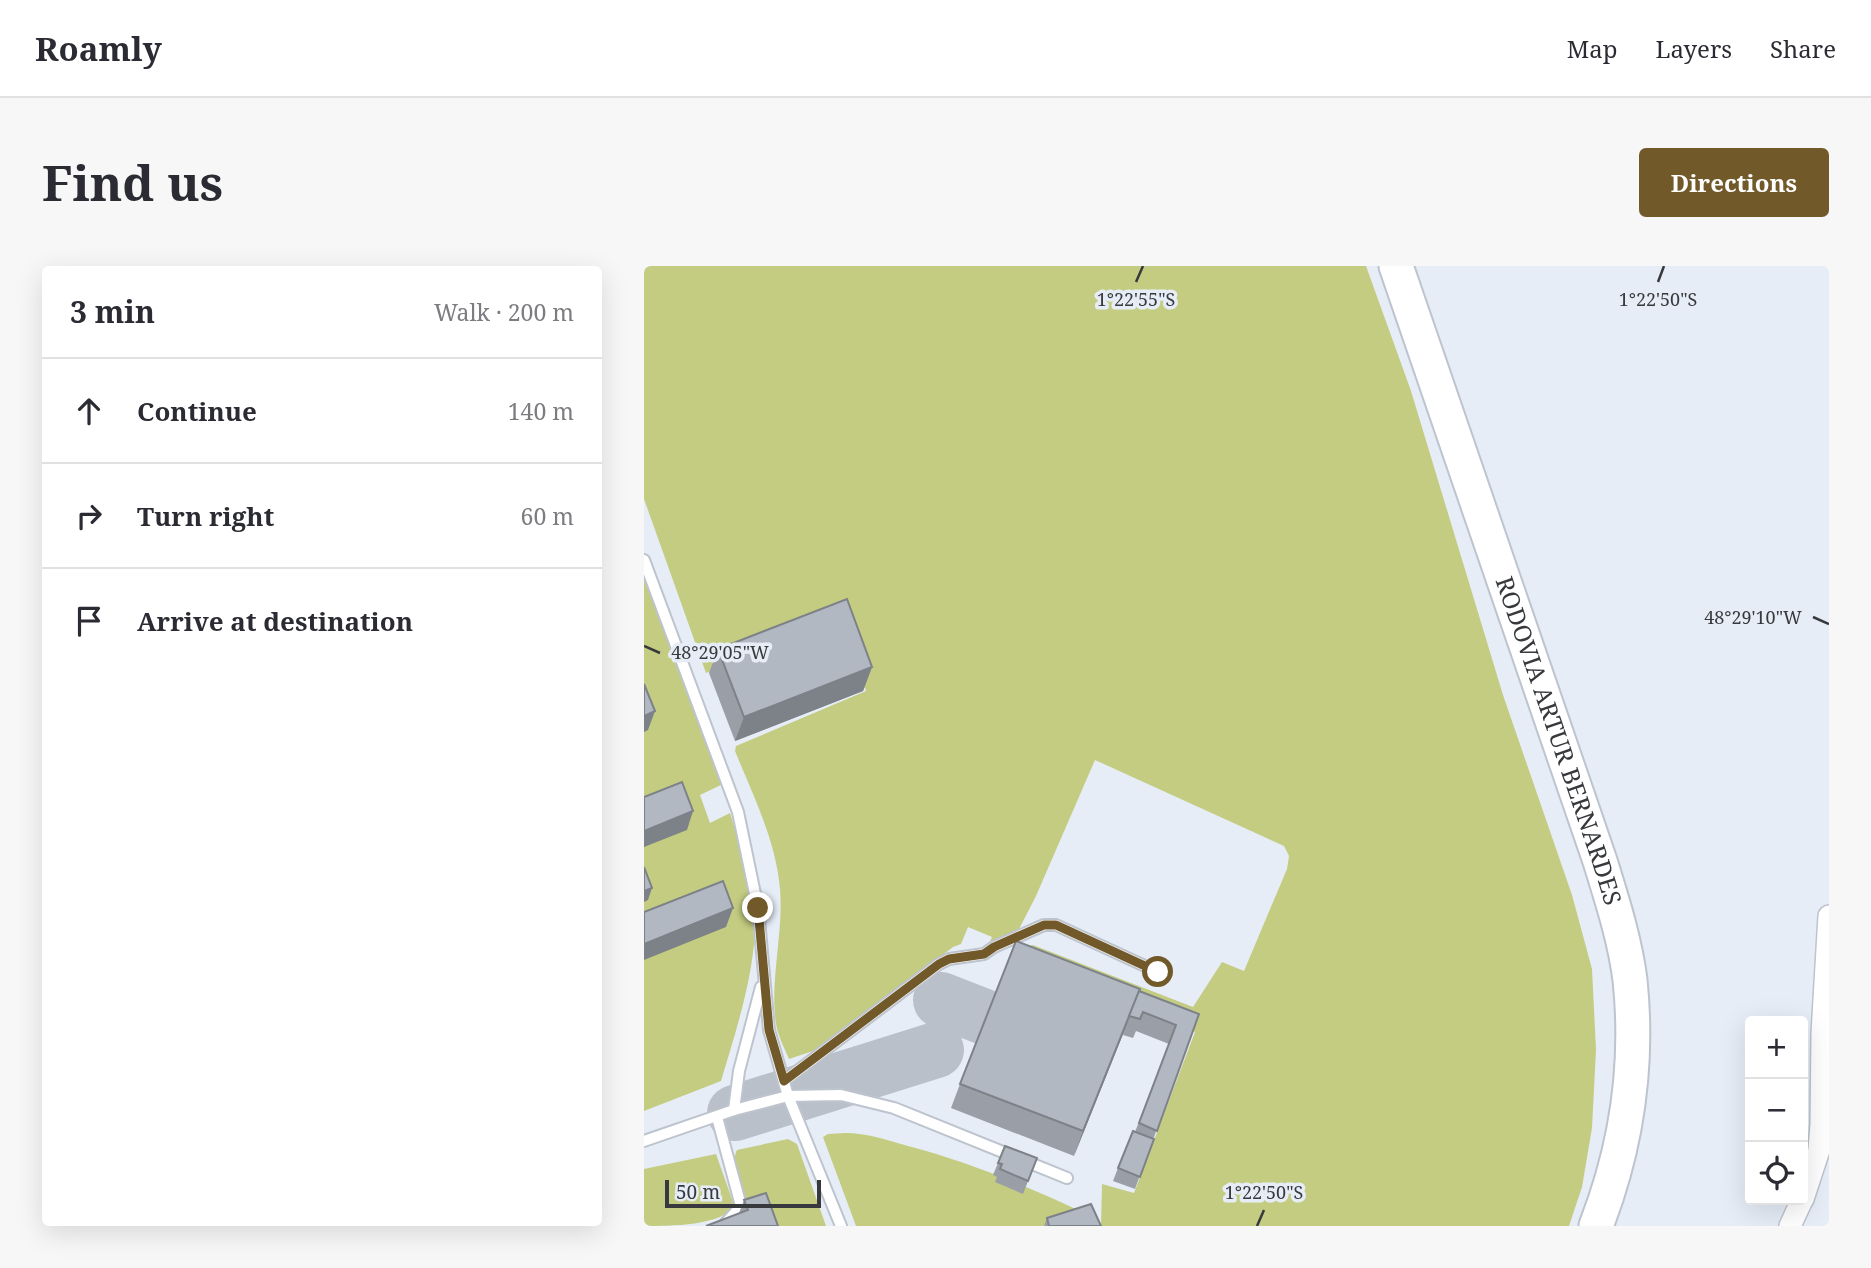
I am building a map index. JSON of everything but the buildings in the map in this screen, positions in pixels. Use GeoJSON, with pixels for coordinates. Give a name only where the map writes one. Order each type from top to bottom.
{"type":"FeatureCollection","features":[{"type":"Feature","properties":{"kind":"main road","name":"RODOVIA ARTUR BERNARDES"},"geometry":{"type":"LineString","coordinates":[[1396,266],[1600,861],[1630,979],[1633,1060],[1631,1099],[1616,1168],[1596,1226]]}},
{"type":"Feature","properties":{"kind":"street"},"geometry":{"type":"LineString","coordinates":[[1808,1184],[1819,1150],[1829,916]]}},
{"type":"Feature","properties":{"kind":"street"},"geometry":{"type":"LineString","coordinates":[[1790,1226],[1800,1205]]}},
{"type":"Feature","properties":{"kind":"lane"},"geometry":{"type":"LineString","coordinates":[[644,560],[738,813],[758,908],[769,1030],[788,1096],[841,1226]]}},
{"type":"Feature","properties":{"kind":"lane"},"geometry":{"type":"LineString","coordinates":[[784,1081],[939,964],[949,959],[984,954],[1044,925],[1056,925],[1158,972]]}},
{"type":"Feature","properties":{"kind":"lane"},"geometry":{"type":"LineString","coordinates":[[734,1110],[739,1071],[763,981]]}},
{"type":"Feature","properties":{"kind":"lane"},"geometry":{"type":"LineString","coordinates":[[644,1141],[734,1110],[788,1096],[841,1095],[894,1108],[1067,1178]]}},
{"type":"Feature","properties":{"kind":"lane"},"geometry":{"type":"LineString","coordinates":[[717,1117],[741,1206],[723,1226]]}},
{"type":"Feature","properties":{"kind":"green space"},"geometry":{"type":"Polygon","coordinates":[[[644,266],[1366,266],[1411,391],[1503,695],[1572,895],[1592,969],[1596,1050],[1592,1128],[1582,1187],[1569,1226],[1101,1226],[1102,1184],[1134,1193],[1195,1032],[1013,958],[1021,948],[1033,945],[1193,1007],[1222,962],[1244,971],[1287,869],[1289,856],[1284,846],[1095,760],[1018,931],[988,958],[984,956],[992,937],[968,927],[961,944],[953,947],[822,1048],[789,1059],[778,1033],[774,996],[781,906],[778,871],[769,836],[735,751],[736,746],[866,691],[838,620],[706,673],[644,499],[644,266]]]}},
{"type":"Feature","properties":{"kind":"green space"},"geometry":{"type":"Polygon","coordinates":[[[644,570],[723,784],[700,795],[710,823],[730,813],[753,891],[755,938],[747,987],[721,1081],[644,1111],[644,570]]]}},
{"type":"Feature","properties":{"kind":"green space"},"geometry":{"type":"Polygon","coordinates":[[[845,1133],[885,1139],[999,1176],[1088,1215],[1089,1226],[856,1226],[823,1137],[845,1133]]]}},
{"type":"Feature","properties":{"kind":"green space"},"geometry":{"type":"Polygon","coordinates":[[[788,1139],[797,1144],[826,1226],[764,1226],[747,1204],[736,1168],[737,1150],[788,1139]]]}},
{"type":"Feature","properties":{"kind":"green space"},"geometry":{"type":"Polygon","coordinates":[[[716,1154],[734,1205],[728,1212],[708,1221],[644,1226],[644,1169],[716,1154]]]}},
{"type":"Feature","properties":{"kind":"taxiway"},"geometry":{"type":"LineString","coordinates":[[941,1000],[982,1016]]}},
{"type":"Feature","properties":{"kind":"taxiway"},"geometry":{"type":"LineString","coordinates":[[735,1113],[936,1050]]}},
{"type":"Feature","properties":{"kind":"route"},"geometry":{"type":"LineString","coordinates":[[758,908],[769,1030],[784,1081],[939,964],[949,959],[984,954],[1044,925],[1056,925],[1158,972]]}}]}
